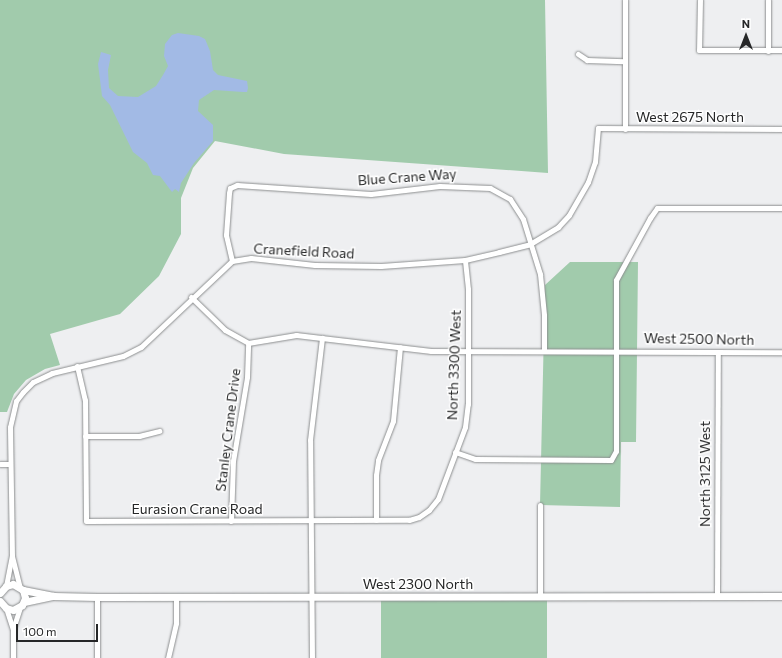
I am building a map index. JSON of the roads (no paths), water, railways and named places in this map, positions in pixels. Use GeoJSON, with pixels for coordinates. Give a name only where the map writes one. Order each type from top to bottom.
{"type":"FeatureCollection","features":[{"type":"Feature","properties":{"kind":"street"},"geometry":{"type":"LineString","coordinates":[[625,0],[625,129]]}},
{"type":"Feature","properties":{"kind":"street"},"geometry":{"type":"LineString","coordinates":[[700,0],[699,50],[782,50]]}},
{"type":"Feature","properties":{"kind":"street"},"geometry":{"type":"LineString","coordinates":[[768,0],[768,51]]}},
{"type":"Feature","properties":{"kind":"street"},"geometry":{"type":"LineString","coordinates":[[578,54],[587,60],[624,61]]}},
{"type":"Feature","properties":{"kind":"street","name":"West 2675 North"},"geometry":{"type":"LineString","coordinates":[[598,128],[782,129]]}},
{"type":"Feature","properties":{"kind":"street","name":"Cranefield Road"},"geometry":{"type":"LineString","coordinates":[[232,261],[251,258],[315,265],[381,266],[465,260],[530,244],[558,227],[569,215],[588,182],[595,162],[598,128]]}},
{"type":"Feature","properties":{"kind":"street","name":"Blue Crane Way"},"geometry":{"type":"LineString","coordinates":[[232,261],[226,235],[230,188],[241,185],[371,194],[440,186],[490,188],[510,199],[518,208],[540,274],[544,315],[544,350]]}},
{"type":"Feature","properties":{"kind":"street"},"geometry":{"type":"LineString","coordinates":[[455,452],[475,459],[611,460],[616,451],[616,280],[657,208],[782,208]]}},
{"type":"Feature","properties":{"kind":"street","name":"North 3300 West"},"geometry":{"type":"LineString","coordinates":[[429,510],[438,499],[464,427],[468,404],[465,260]]}},
{"type":"Feature","properties":{"kind":"street"},"geometry":{"type":"LineString","coordinates":[[12,630],[22,605],[22,589],[12,556],[10,426],[16,401],[23,392],[41,377],[77,366],[122,356],[141,347],[191,297],[232,261]]}},
{"type":"Feature","properties":{"kind":"street"},"geometry":{"type":"LineString","coordinates":[[191,297],[229,334],[248,343]]}},
{"type":"Feature","properties":{"kind":"street","name":"West 2500 North"},"geometry":{"type":"LineString","coordinates":[[248,343],[281,336],[322,338],[400,347],[468,350],[782,352]]}},
{"type":"Feature","properties":{"kind":"street"},"geometry":{"type":"LineString","coordinates":[[312,658],[313,597],[309,520],[310,440],[322,338]]}},
{"type":"Feature","properties":{"kind":"street","name":"Stanley Crane Drive"},"geometry":{"type":"LineString","coordinates":[[231,520],[234,460],[246,377],[248,343]]}},
{"type":"Feature","properties":{"kind":"street"},"geometry":{"type":"LineString","coordinates":[[376,520],[376,475],[378,460],[393,420],[400,347]]}},
{"type":"Feature","properties":{"kind":"street","name":"North 3125 West"},"geometry":{"type":"LineString","coordinates":[[717,596],[718,352]]}},
{"type":"Feature","properties":{"kind":"street"},"geometry":{"type":"LineString","coordinates":[[77,366],[85,400],[85,436],[139,436],[159,431]]}},
{"type":"Feature","properties":{"kind":"street","name":"Eurasion Crane Road"},"geometry":{"type":"LineString","coordinates":[[85,436],[86,521],[409,520],[429,510]]}},
{"type":"Feature","properties":{"kind":"street"},"geometry":{"type":"LineString","coordinates":[[0,464],[10,464]]}},
{"type":"Feature","properties":{"kind":"street"},"geometry":{"type":"LineString","coordinates":[[540,505],[540,596]]}},
{"type":"Feature","properties":{"kind":"street"},"geometry":{"type":"LineString","coordinates":[[2,590],[12,556]]}},
{"type":"Feature","properties":{"kind":"street"},"geometry":{"type":"LineString","coordinates":[[2,590],[13,584],[22,589],[54,596]]}},
{"type":"Feature","properties":{"kind":"street"},"geometry":{"type":"LineString","coordinates":[[2,604],[12,610],[22,605],[54,596]]}},
{"type":"Feature","properties":{"kind":"street","name":"West 2300 North"},"geometry":{"type":"LineString","coordinates":[[54,596],[782,596]]}},
{"type":"Feature","properties":{"kind":"street"},"geometry":{"type":"LineString","coordinates":[[97,597],[97,658]]}},
{"type":"Feature","properties":{"kind":"street"},"geometry":{"type":"LineString","coordinates":[[168,658],[176,623],[176,597]]}},
{"type":"Feature","properties":{"kind":"street"},"geometry":{"type":"LineString","coordinates":[[2,604],[12,630],[13,658]]}},
{"type":"Feature","properties":{"kind":"water"},"geometry":{"type":"Polygon","coordinates":[[[178,33],[199,36],[205,39],[210,51],[213,70],[218,75],[247,81],[248,88],[247,92],[214,90],[199,100],[198,111],[213,125],[213,141],[194,163],[181,183],[179,192],[175,189],[172,192],[160,176],[153,175],[147,163],[133,152],[110,105],[102,96],[98,64],[101,52],[111,55],[108,70],[109,88],[118,96],[138,97],[156,86],[163,75],[168,66],[164,56],[165,44],[172,35],[178,33]]]}}]}
